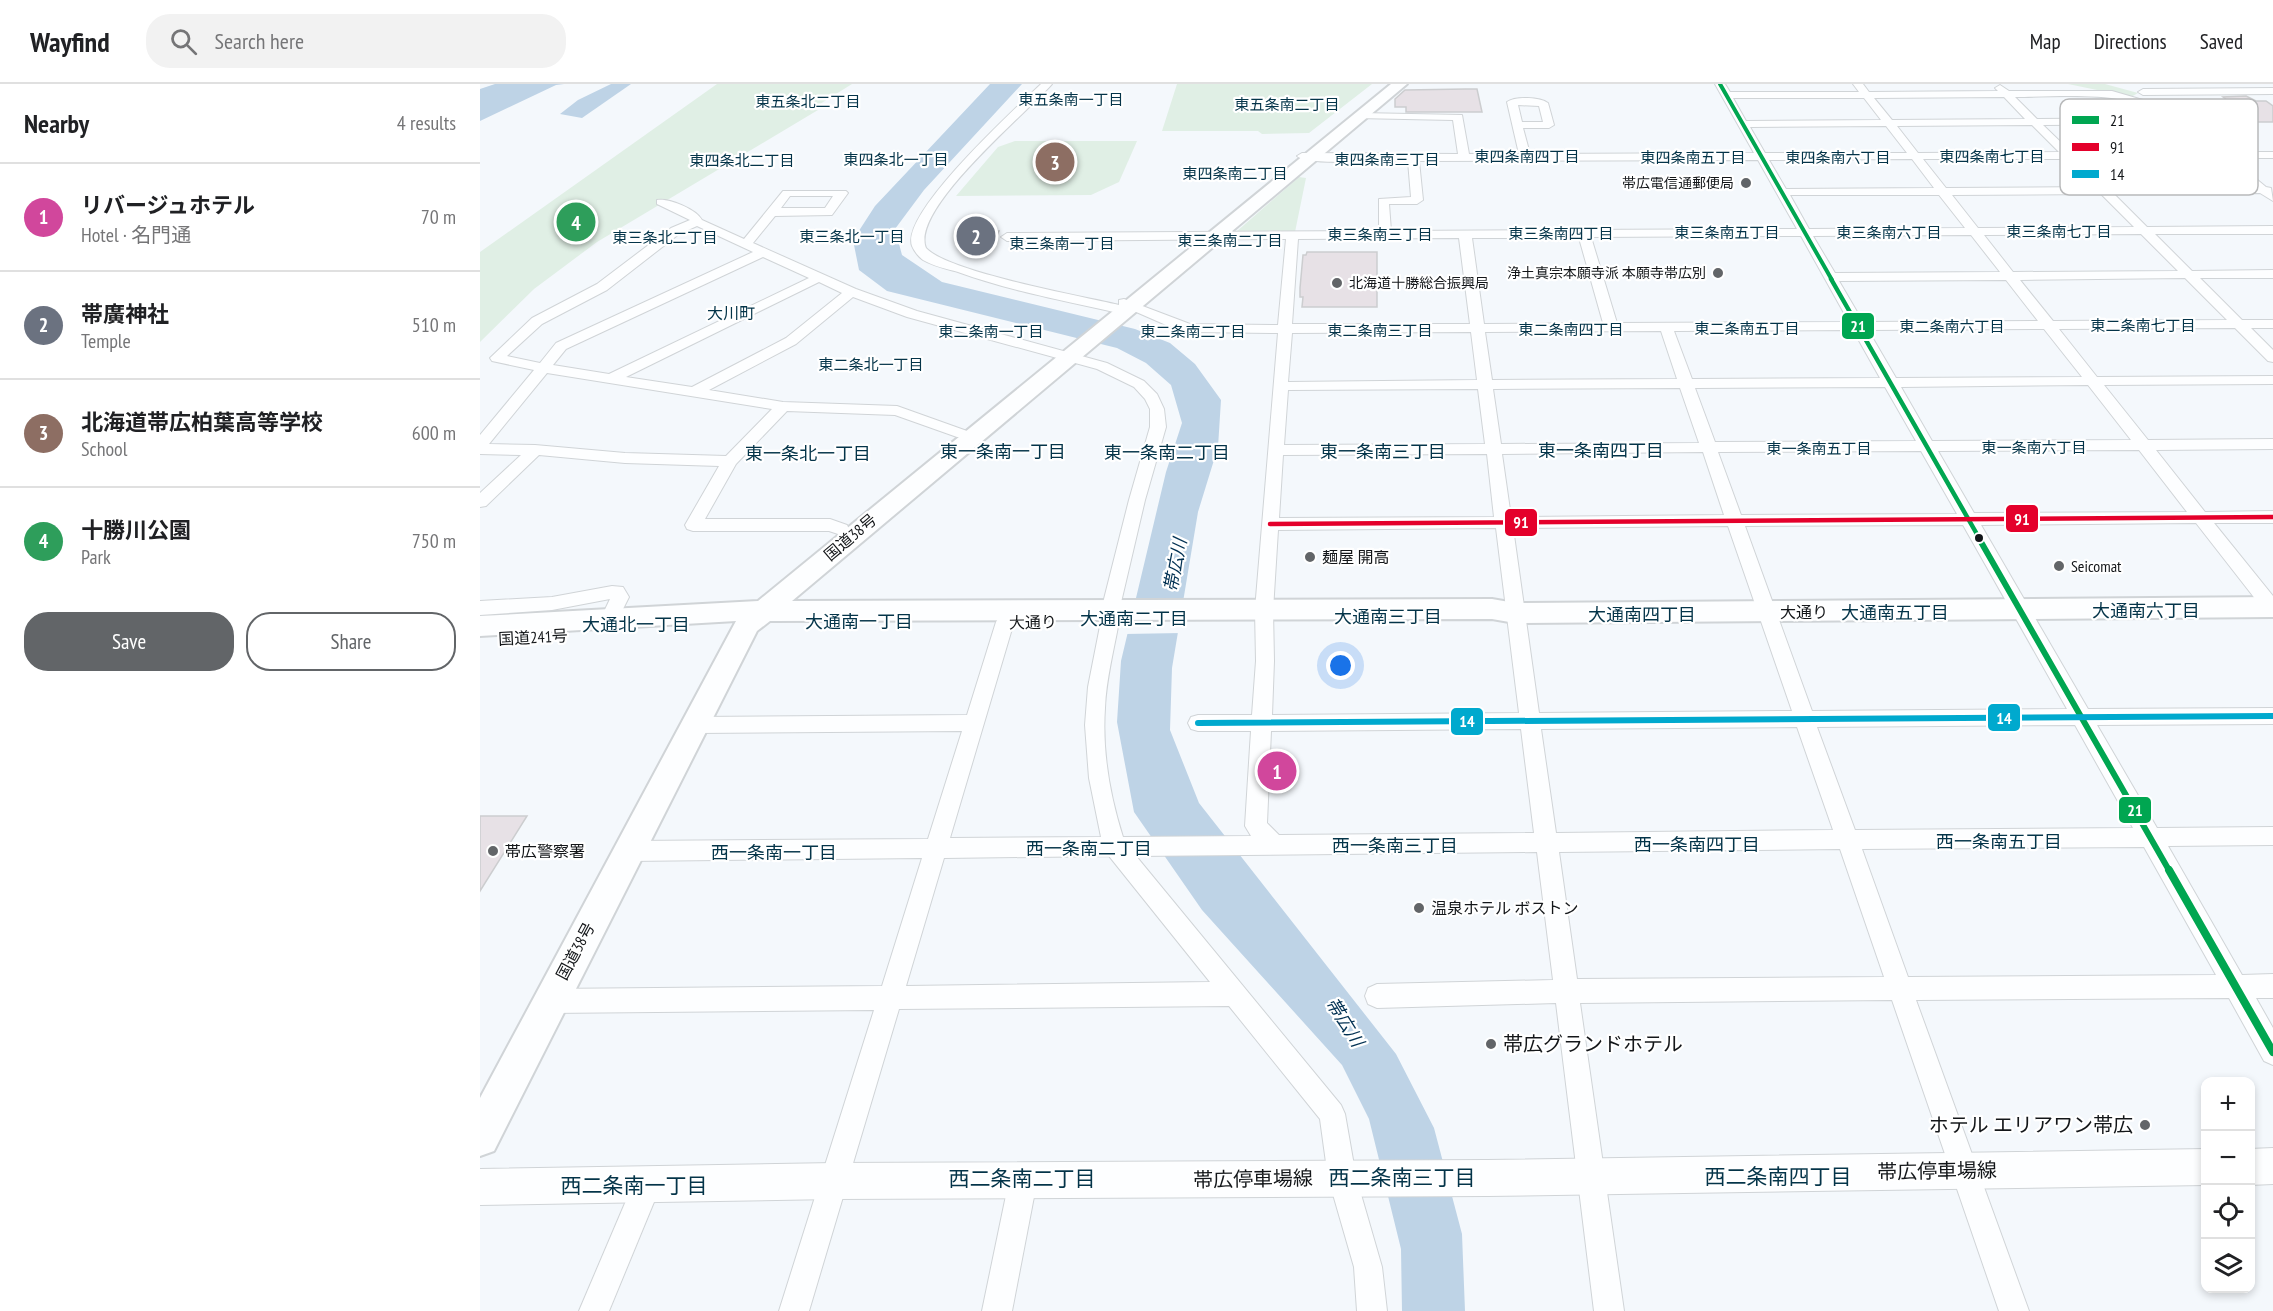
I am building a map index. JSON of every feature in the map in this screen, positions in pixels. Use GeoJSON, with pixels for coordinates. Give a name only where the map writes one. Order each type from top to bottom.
{"type":"FeatureCollection","features":[{"type":"Feature","properties":{"kind":"highway","name":"国道38号"},"geometry":{"type":"LineString","coordinates":[[480,1137],[549,1001],[696,725],[745,618],[1120,312],[1391,84]]}},
{"type":"Feature","properties":{"kind":"highway","name":"国道38号"},"geometry":{"type":"LineString","coordinates":[[1306,157],[1400,84]]}},
{"type":"Feature","properties":{"kind":"highway","name":"国道38号"},"geometry":{"type":"LineString","coordinates":[[480,1095],[745,618],[841,529],[1070,352]]}},
{"type":"Feature","properties":{"kind":"highway","name":"大通り"},"geometry":{"type":"LineString","coordinates":[[745,618],[1264,615],[1492,619],[1515,613],[2272,608]]}},
{"type":"Feature","properties":{"kind":"highway","name":"大通り"},"geometry":{"type":"LineString","coordinates":[[745,618],[1005,622],[1119,616]]}},
{"type":"Feature","properties":{"kind":"highway","name":"国道241号"},"geometry":{"type":"LineString","coordinates":[[480,626],[610,618],[745,618]]}},
{"type":"Feature","properties":{"kind":"highway","name":"国道241号"},"geometry":{"type":"LineString","coordinates":[[480,640],[745,618]]}},
{"type":"Feature","properties":{"kind":"main road"},"geometry":{"type":"LineString","coordinates":[[2255,1167],[2273,1166]]}},
{"type":"Feature","properties":{"kind":"main road","name":"帯広停車場線"},"geometry":{"type":"LineString","coordinates":[[480,1187],[834,1181],[1469,1178],[2201,1167]]}},
{"type":"Feature","properties":{"kind":"street"},"geometry":{"type":"LineString","coordinates":[[1047,84],[974,157],[934,203],[917,236],[921,251],[929,258],[989,279],[1188,329],[2273,324]]}},
{"type":"Feature","properties":{"kind":"street"},"geometry":{"type":"LineString","coordinates":[[1996,84],[2060,146]]}},
{"type":"Feature","properties":{"kind":"street"},"geometry":{"type":"LineString","coordinates":[[2110,84],[2138,91]]}},
{"type":"Feature","properties":{"kind":"street"},"geometry":{"type":"LineString","coordinates":[[2273,91],[2005,93],[1862,89],[1723,89],[2273,1052]]}},
{"type":"Feature","properties":{"kind":"street"},"geometry":{"type":"LineString","coordinates":[[1862,89],[2272,608]]}},
{"type":"Feature","properties":{"kind":"street"},"geometry":{"type":"LineString","coordinates":[[1360,116],[1458,117],[1464,158]]}},
{"type":"Feature","properties":{"kind":"street"},"geometry":{"type":"LineString","coordinates":[[1743,124],[2060,122]]}},
{"type":"Feature","properties":{"kind":"street"},"geometry":{"type":"LineString","coordinates":[[1516,125],[1525,158]]}},
{"type":"Feature","properties":{"kind":"street"},"geometry":{"type":"LineString","coordinates":[[2258,154],[2273,154]]}},
{"type":"Feature","properties":{"kind":"street"},"geometry":{"type":"LineString","coordinates":[[1306,157],[2060,155]]}},
{"type":"Feature","properties":{"kind":"street"},"geometry":{"type":"LineString","coordinates":[[1384,235],[1383,201],[1417,200],[1413,158]]}},
{"type":"Feature","properties":{"kind":"street"},"geometry":{"type":"LineString","coordinates":[[2258,183],[2270,192]]}},
{"type":"Feature","properties":{"kind":"street"},"geometry":{"type":"LineString","coordinates":[[1781,192],[2060,190]]}},
{"type":"Feature","properties":{"kind":"street"},"geometry":{"type":"LineString","coordinates":[[747,243],[787,193],[842,192],[828,212],[772,212]]}},
{"type":"Feature","properties":{"kind":"street"},"geometry":{"type":"LineString","coordinates":[[2109,195],[2273,358]]}},
{"type":"Feature","properties":{"kind":"street"},"geometry":{"type":"LineString","coordinates":[[661,202],[694,216],[698,222],[851,292],[912,314],[1070,352],[1138,384],[1152,397],[1157,409],[1158,427],[1137,500],[1119,616],[1095,709],[1097,752],[1107,820],[1234,993],[1332,1114],[1354,1177],[1368,1267],[1372,1311]]}},
{"type":"Feature","properties":{"kind":"street"},"geometry":{"type":"LineString","coordinates":[[698,222],[675,231],[602,287],[537,321],[497,358],[610,379],[783,405],[897,411],[962,434]]}},
{"type":"Feature","properties":{"kind":"street"},"geometry":{"type":"LineString","coordinates":[[1007,237],[2273,230]]}},
{"type":"Feature","properties":{"kind":"street"},"geometry":{"type":"LineString","coordinates":[[1584,233],[1611,327]]}},
{"type":"Feature","properties":{"kind":"street"},"geometry":{"type":"LineString","coordinates":[[1465,234],[1609,1311]]}},
{"type":"Feature","properties":{"kind":"street"},"geometry":{"type":"LineString","coordinates":[[1263,845],[1256,826],[1265,661],[1264,615],[1292,235]]}},
{"type":"Feature","properties":{"kind":"street"},"geometry":{"type":"LineString","coordinates":[[480,447],[561,346],[765,251]]}},
{"type":"Feature","properties":{"kind":"street"},"geometry":{"type":"LineString","coordinates":[[1830,277],[2273,274]]}},
{"type":"Feature","properties":{"kind":"street"},"geometry":{"type":"LineString","coordinates":[[610,379],[818,278]]}},
{"type":"Feature","properties":{"kind":"street"},"geometry":{"type":"LineString","coordinates":[[696,391],[791,341],[851,292]]}},
{"type":"Feature","properties":{"kind":"street"},"geometry":{"type":"LineString","coordinates":[[1666,327],[1846,839],[1902,988],[2014,1311]]}},
{"type":"Feature","properties":{"kind":"street"},"geometry":{"type":"LineString","coordinates":[[1281,386],[2273,380]]}},
{"type":"Feature","properties":{"kind":"street"},"geometry":{"type":"LineString","coordinates":[[783,405],[730,461],[693,525],[830,525],[841,529]]}},
{"type":"Feature","properties":{"kind":"street"},"geometry":{"type":"LineString","coordinates":[[1276,450],[2273,444]]}},
{"type":"Feature","properties":{"kind":"street"},"geometry":{"type":"LineString","coordinates":[[480,447],[624,458],[730,461]]}},
{"type":"Feature","properties":{"kind":"street"},"geometry":{"type":"LineString","coordinates":[[480,502],[535,450]]}},
{"type":"Feature","properties":{"kind":"street"},"geometry":{"type":"LineString","coordinates":[[1270,524],[2273,517]]}},
{"type":"Feature","properties":{"kind":"street"},"geometry":{"type":"LineString","coordinates":[[480,608],[543,605],[578,600],[608,591],[617,592],[621,597],[610,618]]}},
{"type":"Feature","properties":{"kind":"street"},"geometry":{"type":"LineString","coordinates":[[794,1311],[1005,622]]}},
{"type":"Feature","properties":{"kind":"street"},"geometry":{"type":"LineString","coordinates":[[1198,723],[1804,717],[2273,716]]}},
{"type":"Feature","properties":{"kind":"street"},"geometry":{"type":"LineString","coordinates":[[696,725],[975,723]]}},
{"type":"Feature","properties":{"kind":"street"},"geometry":{"type":"LineString","coordinates":[[629,851],[2273,836]]}},
{"type":"Feature","properties":{"kind":"street"},"geometry":{"type":"LineString","coordinates":[[1377,996],[1566,990],[2273,986]]}},
{"type":"Feature","properties":{"kind":"street"},"geometry":{"type":"LineString","coordinates":[[549,1001],[890,999],[1234,993]]}},
{"type":"Feature","properties":{"kind":"street"},"geometry":{"type":"LineString","coordinates":[[997,1311],[1023,1181]]}},
{"type":"Feature","properties":{"kind":"street"},"geometry":{"type":"LineString","coordinates":[[594,1311],[647,1185]]}},
{"type":"Feature","properties":{"kind":"shaded area"},"geometry":{"type":"Polygon","coordinates":[[[717,84],[852,84],[812,109],[818,110],[597,242],[534,289],[480,342],[480,252],[717,84]]]}},
{"type":"Feature","properties":{"kind":"shaded area"},"geometry":{"type":"Polygon","coordinates":[[[1177,84],[1372,84],[1309,133],[1262,134],[1258,131],[1162,131],[1177,84]]]}},
{"type":"Feature","properties":{"kind":"shaded area"},"geometry":{"type":"Polygon","coordinates":[[[2068,84],[2105,84],[2138,93],[2131,97],[2068,84]]]}},
{"type":"Feature","properties":{"kind":"shaded area"},"geometry":{"type":"Polygon","coordinates":[[[1015,141],[1137,141],[1119,182],[1091,195],[956,196],[998,147],[1015,141]]]}},
{"type":"Feature","properties":{"kind":"shaded area"},"geometry":{"type":"Polygon","coordinates":[[[1299,177],[1306,178],[1295,232],[1236,232],[1299,177]]]}},
{"type":"Feature","properties":{"kind":"water"},"geometry":{"type":"Polygon","coordinates":[[[495,84],[564,84],[556,85],[480,121],[480,89],[495,84]]]}},
{"type":"Feature","properties":{"kind":"water"},"geometry":{"type":"Polygon","coordinates":[[[611,84],[631,84],[582,118],[560,114],[578,100],[611,84]]]}},
{"type":"Feature","properties":{"kind":"water","name":"帯広川"},"geometry":{"type":"Polygon","coordinates":[[[990,84],[1022,84],[924,190],[895,229],[902,255],[942,282],[1135,329],[1170,343],[1195,364],[1221,400],[1218,447],[1198,512],[1172,668],[1170,730],[1199,803],[1396,1054],[1434,1128],[1462,1234],[1465,1311],[1402,1311],[1401,1249],[1369,1119],[1342,1065],[1202,910],[1134,812],[1117,722],[1121,661],[1166,472],[1182,423],[1171,385],[1146,363],[1117,348],[887,291],[859,270],[853,240],[875,206],[990,84]]]}},
{"type":"Feature","properties":{"kind":"pier"},"geometry":{"type":"Polygon","coordinates":[[[1133,599],[1187,599],[1181,633],[1125,634],[1133,599]]]}},
{"type":"Feature","properties":{"kind":"building"},"geometry":{"type":"Polygon","coordinates":[[[1477,89],[1482,112],[1406,112],[1406,107],[1395,107],[1395,99],[1405,90],[1477,89]]]}},
{"type":"Feature","properties":{"kind":"building"},"geometry":{"type":"Polygon","coordinates":[[[2246,96],[2252,99],[2226,99],[2223,97],[2246,96]]]}},
{"type":"Feature","properties":{"kind":"building"},"geometry":{"type":"Polygon","coordinates":[[[2258,101],[2266,101],[2273,106],[2273,122],[2258,122],[2258,101]]]}},
{"type":"Feature","properties":{"kind":"building"},"geometry":{"type":"Polygon","coordinates":[[[978,231],[999,231],[994,242],[972,242],[978,231]]]}},
{"type":"Feature","properties":{"kind":"building","name":"北海道十勝総合振興局"},"geometry":{"type":"Polygon","coordinates":[[[1307,252],[1377,252],[1377,307],[1302,307],[1303,297],[1300,297],[1300,288],[1303,255],[1307,252]]]}},
{"type":"Feature","properties":{"kind":"building","name":"帯広警察署"},"geometry":{"type":"Polygon","coordinates":[[[480,816],[527,816],[480,891],[480,816]]]}},
{"type":"Feature","properties":{"kind":"transit line","name":"21"},"geometry":{"type":"LineString","coordinates":[[1720,84],[2273,1052]]}},
{"type":"Feature","properties":{"kind":"transit line","name":"91"},"geometry":{"type":"LineString","coordinates":[[1270,524],[2273,517]]}},
{"type":"Feature","properties":{"kind":"transit line","name":"14"},"geometry":{"type":"LineString","coordinates":[[1198,723],[2273,716]]}},
{"type":"Feature","properties":{"kind":"place","name":"北海道帯広柏葉高等学校"},"geometry":{"type":"Point","coordinates":[1055,162]}},
{"type":"Feature","properties":{"kind":"place","name":"帯広電信通郵便局"},"geometry":{"type":"Point","coordinates":[1746,183]}},
{"type":"Feature","properties":{"kind":"place","name":"十勝川公園"},"geometry":{"type":"Point","coordinates":[576,222]}},
{"type":"Feature","properties":{"kind":"place","name":"帯廣神社"},"geometry":{"type":"Point","coordinates":[976,236]}},
{"type":"Feature","properties":{"kind":"place","name":"浄土真宗本願寺派 本願寺帯広別"},"geometry":{"type":"Point","coordinates":[1718,273]}},
{"type":"Feature","properties":{"kind":"place","name":"北海道十勝総合振興局"},"geometry":{"type":"Point","coordinates":[1337,283]}},
{"type":"Feature","properties":{"kind":"place","name":"麺屋 開高"},"geometry":{"type":"Point","coordinates":[1310,557]}},
{"type":"Feature","properties":{"kind":"place","name":"Seicomat"},"geometry":{"type":"Point","coordinates":[2059,566]}},
{"type":"Feature","properties":{"kind":"place","name":"リバージュホテル"},"geometry":{"type":"Point","coordinates":[1277,771]}},
{"type":"Feature","properties":{"kind":"place","name":"帯広警察署"},"geometry":{"type":"Point","coordinates":[493,851]}},
{"type":"Feature","properties":{"kind":"place","name":"温泉ホテル ボストン"},"geometry":{"type":"Point","coordinates":[1419,908]}},
{"type":"Feature","properties":{"kind":"place","name":"帯広グランドホテル"},"geometry":{"type":"Point","coordinates":[1491,1044]}},
{"type":"Feature","properties":{"kind":"place","name":"ホテル エリアワン帯広"},"geometry":{"type":"Point","coordinates":[2145,1125]}},
{"type":"Feature","properties":{"kind":"district","name":"東五条南一丁目"},"geometry":{"type":"Point","coordinates":[1071,99]}},
{"type":"Feature","properties":{"kind":"district","name":"東五条北二丁目"},"geometry":{"type":"Point","coordinates":[808,101]}},
{"type":"Feature","properties":{"kind":"district","name":"東五条南二丁目"},"geometry":{"type":"Point","coordinates":[1287,104]}},
{"type":"Feature","properties":{"kind":"district","name":"東四条南四丁目"},"geometry":{"type":"Point","coordinates":[1527,156]}},
{"type":"Feature","properties":{"kind":"district","name":"東四条南七丁目"},"geometry":{"type":"Point","coordinates":[1992,156]}},
{"type":"Feature","properties":{"kind":"district","name":"東四条南五丁目"},"geometry":{"type":"Point","coordinates":[1693,157]}},
{"type":"Feature","properties":{"kind":"district","name":"東四条南六丁目"},"geometry":{"type":"Point","coordinates":[1838,157]}},
{"type":"Feature","properties":{"kind":"district","name":"東四条北一丁目"},"geometry":{"type":"Point","coordinates":[896,159]}},
{"type":"Feature","properties":{"kind":"district","name":"東四条南三丁目"},"geometry":{"type":"Point","coordinates":[1387,159]}},
{"type":"Feature","properties":{"kind":"district","name":"東四条北二丁目"},"geometry":{"type":"Point","coordinates":[742,160]}},
{"type":"Feature","properties":{"kind":"district","name":"東四条南二丁目"},"geometry":{"type":"Point","coordinates":[1235,173]}},
{"type":"Feature","properties":{"kind":"district","name":"東三条南七丁目"},"geometry":{"type":"Point","coordinates":[2059,231]}},
{"type":"Feature","properties":{"kind":"district","name":"東三条南五丁目"},"geometry":{"type":"Point","coordinates":[1727,232]}},
{"type":"Feature","properties":{"kind":"district","name":"東三条南六丁目"},"geometry":{"type":"Point","coordinates":[1889,232]}},
{"type":"Feature","properties":{"kind":"district","name":"東三条南四丁目"},"geometry":{"type":"Point","coordinates":[1561,233]}},
{"type":"Feature","properties":{"kind":"district","name":"東三条南三丁目"},"geometry":{"type":"Point","coordinates":[1380,234]}},
{"type":"Feature","properties":{"kind":"district","name":"東三条北一丁目"},"geometry":{"type":"Point","coordinates":[852,236]}},
{"type":"Feature","properties":{"kind":"district","name":"東三条北二丁目"},"geometry":{"type":"Point","coordinates":[665,237]}},
{"type":"Feature","properties":{"kind":"district","name":"東三条南二丁目"},"geometry":{"type":"Point","coordinates":[1230,240]}},
{"type":"Feature","properties":{"kind":"district","name":"東三条南一丁目"},"geometry":{"type":"Point","coordinates":[1062,243]}},
{"type":"Feature","properties":{"kind":"district","name":"大川町"},"geometry":{"type":"Point","coordinates":[731,313]}},
{"type":"Feature","properties":{"kind":"district","name":"東二条南七丁目"},"geometry":{"type":"Point","coordinates":[2143,325]}},
{"type":"Feature","properties":{"kind":"district","name":"東二条南六丁目"},"geometry":{"type":"Point","coordinates":[1952,326]}},
{"type":"Feature","properties":{"kind":"district","name":"東二条南五丁目"},"geometry":{"type":"Point","coordinates":[1747,328]}},
{"type":"Feature","properties":{"kind":"district","name":"東二条南四丁目"},"geometry":{"type":"Point","coordinates":[1571,329]}},
{"type":"Feature","properties":{"kind":"district","name":"東二条南三丁目"},"geometry":{"type":"Point","coordinates":[1380,330]}},
{"type":"Feature","properties":{"kind":"district","name":"東二条南一丁目"},"geometry":{"type":"Point","coordinates":[991,331]}},
{"type":"Feature","properties":{"kind":"district","name":"東二条南二丁目"},"geometry":{"type":"Point","coordinates":[1193,331]}},
{"type":"Feature","properties":{"kind":"district","name":"東二条北一丁目"},"geometry":{"type":"Point","coordinates":[871,364]}},
{"type":"Feature","properties":{"kind":"district","name":"東一条南六丁目"},"geometry":{"type":"Point","coordinates":[2034,447]}},
{"type":"Feature","properties":{"kind":"district","name":"東一条南五丁目"},"geometry":{"type":"Point","coordinates":[1819,448]}},
{"type":"Feature","properties":{"kind":"district","name":"東一条南四丁目"},"geometry":{"type":"Point","coordinates":[1601,450]}},
{"type":"Feature","properties":{"kind":"district","name":"東一条南一丁目"},"geometry":{"type":"Point","coordinates":[1003,451]}},
{"type":"Feature","properties":{"kind":"district","name":"東一条南三丁目"},"geometry":{"type":"Point","coordinates":[1383,451]}},
{"type":"Feature","properties":{"kind":"district","name":"東一条南二丁目"},"geometry":{"type":"Point","coordinates":[1167,452]}},
{"type":"Feature","properties":{"kind":"district","name":"東一条北一丁目"},"geometry":{"type":"Point","coordinates":[808,453]}},
{"type":"Feature","properties":{"kind":"district","name":"大通南六丁目"},"geometry":{"type":"Point","coordinates":[2146,610]}},
{"type":"Feature","properties":{"kind":"district","name":"大通南五丁目"},"geometry":{"type":"Point","coordinates":[1895,612]}},
{"type":"Feature","properties":{"kind":"district","name":"大通南四丁目"},"geometry":{"type":"Point","coordinates":[1642,614]}},
{"type":"Feature","properties":{"kind":"district","name":"大通南三丁目"},"geometry":{"type":"Point","coordinates":[1388,616]}},
{"type":"Feature","properties":{"kind":"district","name":"大通南二丁目"},"geometry":{"type":"Point","coordinates":[1134,618]}},
{"type":"Feature","properties":{"kind":"district","name":"大通南一丁目"},"geometry":{"type":"Point","coordinates":[859,621]}},
{"type":"Feature","properties":{"kind":"district","name":"大通北一丁目"},"geometry":{"type":"Point","coordinates":[636,624]}},
{"type":"Feature","properties":{"kind":"district","name":"西一条南五丁目"},"geometry":{"type":"Point","coordinates":[1999,841]}},
{"type":"Feature","properties":{"kind":"district","name":"西一条南四丁目"},"geometry":{"type":"Point","coordinates":[1697,844]}},
{"type":"Feature","properties":{"kind":"district","name":"西一条南三丁目"},"geometry":{"type":"Point","coordinates":[1395,845]}},
{"type":"Feature","properties":{"kind":"district","name":"西一条南二丁目"},"geometry":{"type":"Point","coordinates":[1089,848]}},
{"type":"Feature","properties":{"kind":"district","name":"西一条南一丁目"},"geometry":{"type":"Point","coordinates":[774,852]}},
{"type":"Feature","properties":{"kind":"district","name":"西二条南四丁目"},"geometry":{"type":"Point","coordinates":[1778,1176]}},
{"type":"Feature","properties":{"kind":"district","name":"西二条南三丁目"},"geometry":{"type":"Point","coordinates":[1402,1177]}},
{"type":"Feature","properties":{"kind":"district","name":"西二条南二丁目"},"geometry":{"type":"Point","coordinates":[1022,1178]}},
{"type":"Feature","properties":{"kind":"district","name":"西二条南一丁目"},"geometry":{"type":"Point","coordinates":[634,1185]}}]}
